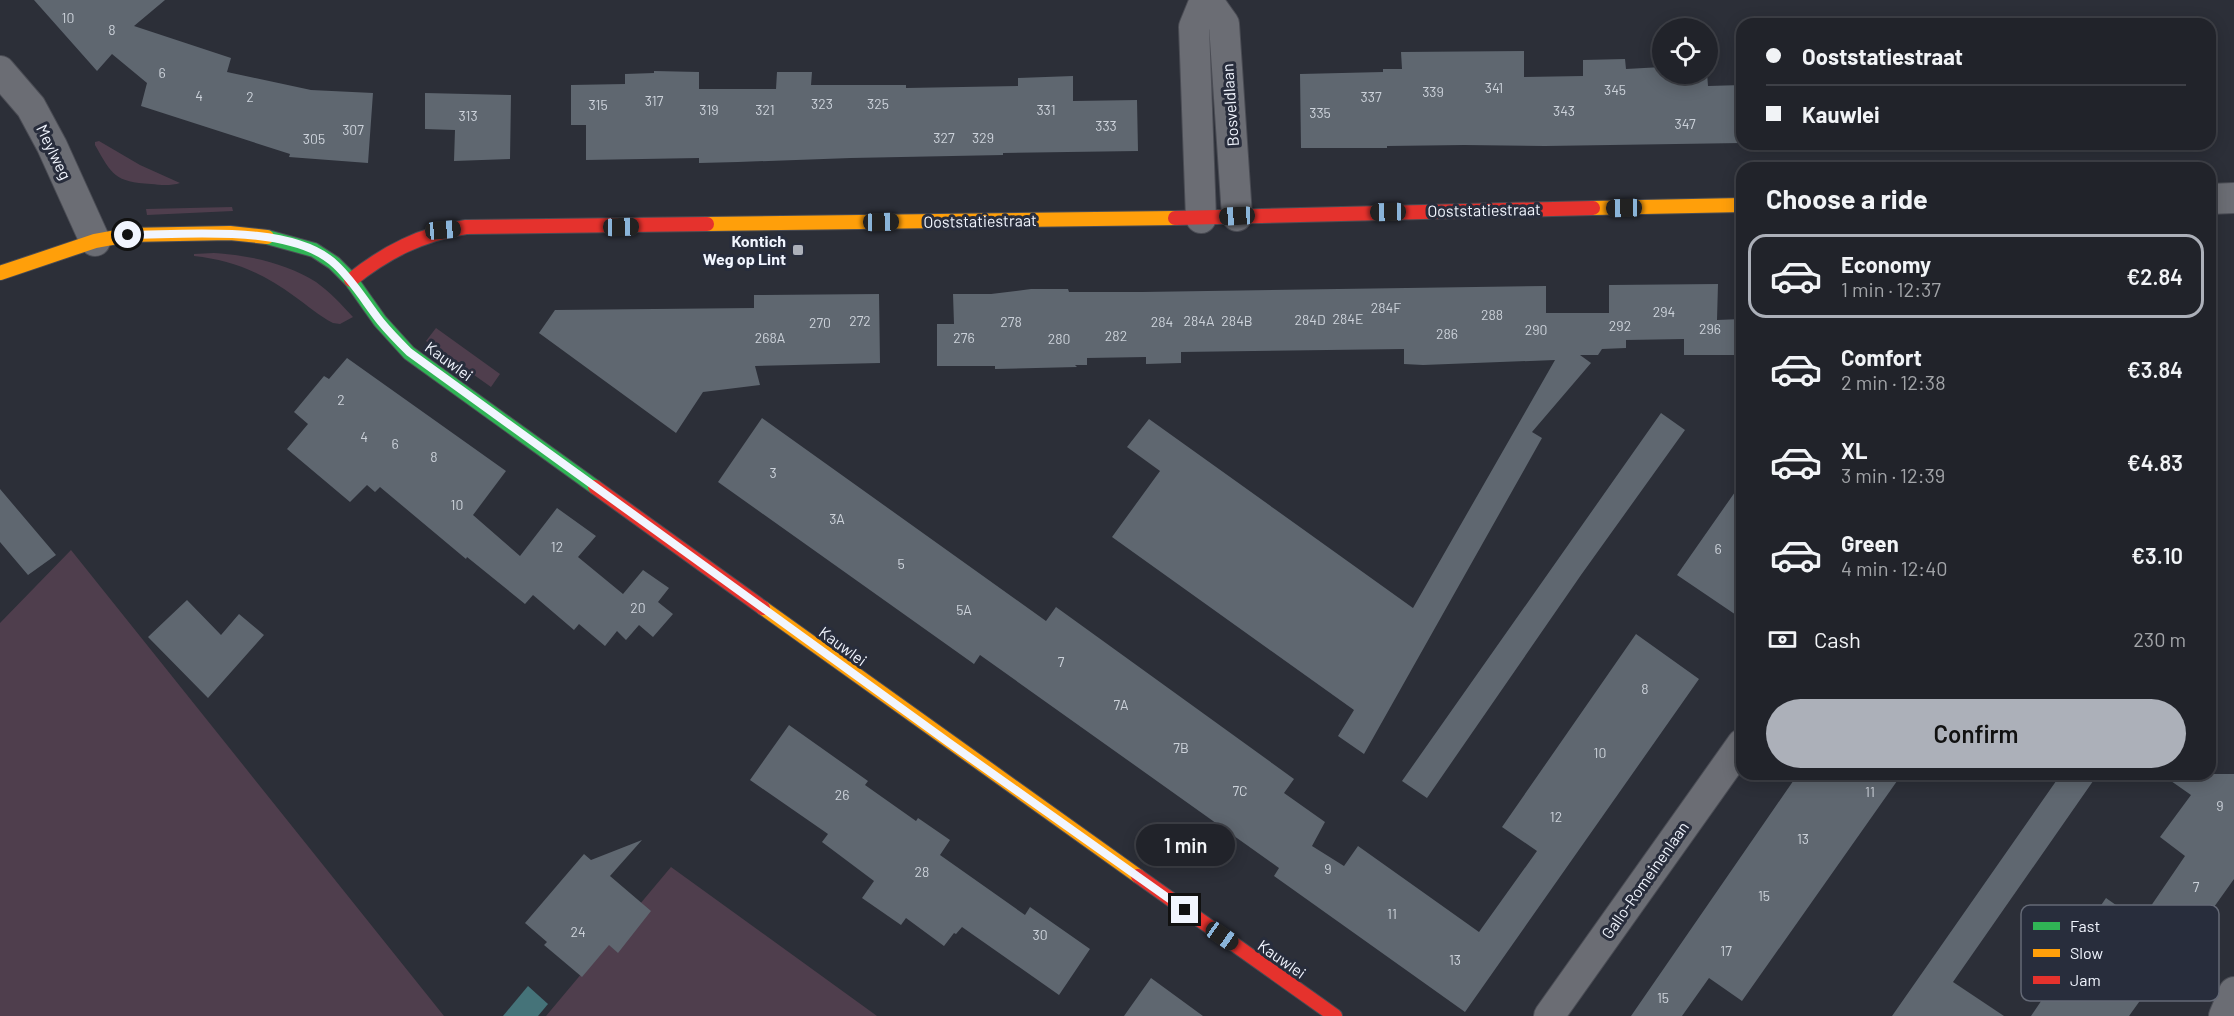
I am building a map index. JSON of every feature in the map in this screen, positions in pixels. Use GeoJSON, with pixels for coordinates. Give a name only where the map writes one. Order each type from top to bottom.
{"type":"FeatureCollection","features":[{"type":"Feature","properties":{"kind":"street","name":"Bosveldlaan"},"geometry":{"type":"LineString","coordinates":[[1201,218],[1194,27],[1206,0],[1224,24],[1237,216]]}},
{"type":"Feature","properties":{"kind":"street","name":"Meylweg"},"geometry":{"type":"LineString","coordinates":[[0,71],[31,107],[57,156],[95,241]]}},
{"type":"Feature","properties":{"kind":"street"},"geometry":{"type":"LineString","coordinates":[[2216,199],[2234,198]]}},
{"type":"Feature","properties":{"kind":"street","name":"Ooststatiestraat"},"geometry":{"type":"LineString","coordinates":[[351,280],[375,261],[401,245],[443,230],[466,227],[1201,218],[1736,206]]}},
{"type":"Feature","properties":{"kind":"street"},"geometry":{"type":"LineString","coordinates":[[0,273],[95,241],[128,235],[230,233],[264,236],[314,250],[334,263],[351,280]]}},
{"type":"Feature","properties":{"kind":"street","name":"Kauwlei"},"geometry":{"type":"LineString","coordinates":[[351,280],[380,321],[409,352],[948,742],[1335,1016]]}},
{"type":"Feature","properties":{"kind":"street","name":"Gallo-Romeinenlaan"},"geometry":{"type":"LineString","coordinates":[[1549,1016],[1736,752]]}},
{"type":"Feature","properties":{"kind":"street"},"geometry":{"type":"LineString","coordinates":[[2224,1016],[2234,992]]}},
{"type":"Feature","properties":{"kind":"shaded area"},"geometry":{"type":"Polygon","coordinates":[[[99,141],[140,165],[180,183],[158,185],[122,179],[111,170],[101,155],[95,145],[95,142],[99,141]]]}},
{"type":"Feature","properties":{"kind":"shaded area"},"geometry":{"type":"Polygon","coordinates":[[[232,207],[233,211],[147,215],[146,209],[232,207]]]}},
{"type":"Feature","properties":{"kind":"shaded area"},"geometry":{"type":"Polygon","coordinates":[[[214,253],[253,258],[280,265],[304,275],[321,286],[353,317],[340,324],[333,323],[259,274],[234,264],[194,256],[194,254],[214,253]]]}},
{"type":"Feature","properties":{"kind":"shaded area"},"geometry":{"type":"Polygon","coordinates":[[[436,328],[500,374],[491,387],[426,341],[436,328]]]}},
{"type":"Feature","properties":{"kind":"shaded area"},"geometry":{"type":"Polygon","coordinates":[[[71,550],[444,1016],[0,1016],[0,623],[71,550]]]}},
{"type":"Feature","properties":{"kind":"shaded area"},"geometry":{"type":"Polygon","coordinates":[[[671,867],[877,1016],[546,1016],[671,867]]]}},
{"type":"Feature","properties":{"kind":"water"},"geometry":{"type":"Polygon","coordinates":[[[528,986],[548,1004],[538,1016],[503,1016],[528,986]]]}},
{"type":"Feature","properties":{"kind":"building"},"geometry":{"type":"Polygon","coordinates":[[[34,0],[165,0],[134,26],[231,58],[227,72],[311,90],[373,93],[368,163],[289,157],[290,154],[141,106],[147,83],[112,54],[97,71],[34,0]]]}},
{"type":"Feature","properties":{"kind":"building"},"geometry":{"type":"Polygon","coordinates":[[[1524,51],[1524,77],[1583,76],[1583,60],[1625,59],[1626,69],[1652,68],[1652,84],[1736,85],[1736,143],[1301,148],[1300,74],[1383,72],[1383,69],[1402,69],[1401,52],[1524,51]]]}},
{"type":"Feature","properties":{"kind":"building"},"geometry":{"type":"Polygon","coordinates":[[[654,71],[699,72],[699,89],[776,89],[777,72],[812,72],[811,85],[906,85],[906,88],[1018,86],[1018,78],[1073,76],[1073,101],[1137,100],[1138,151],[699,163],[699,158],[586,160],[586,125],[571,125],[571,85],[625,84],[625,74],[654,73],[654,71]]]}},
{"type":"Feature","properties":{"kind":"building"},"geometry":{"type":"Polygon","coordinates":[[[425,93],[511,95],[510,159],[454,161],[455,130],[425,129],[425,93]]]}},
{"type":"Feature","properties":{"kind":"building"},"geometry":{"type":"Polygon","coordinates":[[[1718,284],[1717,320],[1736,319],[1736,355],[1684,355],[1684,339],[1626,340],[1626,348],[1602,349],[1598,355],[1580,355],[1591,363],[1532,432],[1542,438],[1364,754],[1338,736],[1354,710],[1112,537],[1160,471],[1127,447],[1149,419],[1413,608],[1555,360],[1404,364],[1404,349],[1181,352],[1181,363],[1146,364],[1146,357],[1087,358],[1087,365],[1075,365],[1077,367],[995,369],[995,366],[937,366],[937,324],[954,324],[953,294],[991,294],[1031,289],[1068,289],[1069,292],[1142,292],[1546,286],[1546,313],[1609,313],[1609,285],[1718,284]]]}},
{"type":"Feature","properties":{"kind":"building"},"geometry":{"type":"Polygon","coordinates":[[[879,294],[880,363],[755,366],[760,385],[703,392],[676,433],[539,333],[555,310],[754,308],[754,295],[879,294]]]}},
{"type":"Feature","properties":{"kind":"building"},"geometry":{"type":"Polygon","coordinates":[[[347,358],[506,471],[473,515],[520,556],[557,508],[596,536],[578,557],[623,594],[643,570],[669,588],[658,602],[673,614],[653,637],[639,625],[626,640],[617,631],[605,646],[579,624],[574,630],[533,595],[525,604],[467,557],[466,559],[380,487],[375,492],[367,485],[350,502],[287,449],[308,424],[294,412],[324,376],[329,379],[347,358]]]}},
{"type":"Feature","properties":{"kind":"building"},"geometry":{"type":"Polygon","coordinates":[[[1661,413],[1685,430],[1581,575],[1427,798],[1402,781],[1661,413]]]}},
{"type":"Feature","properties":{"kind":"building"},"geometry":{"type":"Polygon","coordinates":[[[762,418],[1046,621],[1056,607],[1294,779],[1284,793],[1325,822],[1312,846],[1344,866],[1358,846],[1479,932],[1537,851],[1502,827],[1636,634],[1699,679],[1465,1012],[1274,876],[1279,868],[980,655],[974,664],[718,482],[762,418]]]}},
{"type":"Feature","properties":{"kind":"building"},"geometry":{"type":"Polygon","coordinates":[[[0,489],[56,555],[28,575],[0,542],[0,489]]]}},
{"type":"Feature","properties":{"kind":"building"},"geometry":{"type":"Polygon","coordinates":[[[1736,491],[1736,615],[1677,575],[1736,491]]]}},
{"type":"Feature","properties":{"kind":"building"},"geometry":{"type":"Polygon","coordinates":[[[187,600],[221,635],[239,614],[264,635],[208,698],[148,637],[187,600]]]}},
{"type":"Feature","properties":{"kind":"building"},"geometry":{"type":"Polygon","coordinates":[[[789,725],[868,781],[865,785],[916,821],[918,818],[950,840],[940,855],[1025,915],[1030,907],[1090,949],[1059,995],[962,927],[944,946],[906,918],[901,925],[862,898],[874,881],[822,842],[828,834],[750,780],[789,725]]]}},
{"type":"Feature","properties":{"kind":"building"},"geometry":{"type":"Polygon","coordinates":[[[2216,774],[2234,774],[2234,879],[2215,905],[2152,905],[2185,856],[2160,837],[2191,795],[2170,780],[2216,780],[2216,774]]]}},
{"type":"Feature","properties":{"kind":"building"},"geometry":{"type":"Polygon","coordinates":[[[1794,780],[1898,780],[1742,1001],[1709,978],[1682,1016],[1631,1016],[1794,780]]]}},
{"type":"Feature","properties":{"kind":"building"},"geometry":{"type":"Polygon","coordinates":[[[2057,780],[2094,780],[1953,982],[2004,1016],[1892,1016],[2057,780]]]}},
{"type":"Feature","properties":{"kind":"building"},"geometry":{"type":"Polygon","coordinates":[[[642,840],[610,876],[651,911],[618,953],[609,945],[582,977],[544,945],[547,942],[525,923],[584,854],[591,860],[642,840]]]}},
{"type":"Feature","properties":{"kind":"building"},"geometry":{"type":"Polygon","coordinates":[[[2106,898],[2116,905],[2101,905],[2106,898]]]}},
{"type":"Feature","properties":{"kind":"building"},"geometry":{"type":"Polygon","coordinates":[[[1151,978],[1203,1016],[1124,1016],[1151,978]]]}},
{"type":"Feature","properties":{"kind":"building"},"geometry":{"type":"Polygon","coordinates":[[[2041,1001],[2140,1001],[2129,1016],[2031,1016],[2041,1001]]]}},
{"type":"Feature","properties":{"kind":"traffic: fast"},"geometry":{"type":"LineString","coordinates":[[267,237],[314,250],[334,263],[351,280],[380,321],[409,353],[595,487]]}},
{"type":"Feature","properties":{"kind":"traffic: slow"},"geometry":{"type":"LineString","coordinates":[[1593,208],[1736,205]]}},
{"type":"Feature","properties":{"kind":"traffic: slow"},"geometry":{"type":"LineString","coordinates":[[707,224],[1175,218]]}},
{"type":"Feature","properties":{"kind":"traffic: slow"},"geometry":{"type":"LineString","coordinates":[[0,273],[95,241],[128,235],[230,233],[267,237]]}},
{"type":"Feature","properties":{"kind":"traffic: slow"},"geometry":{"type":"LineString","coordinates":[[763,608],[1138,876]]}},
{"type":"Feature","properties":{"kind":"traffic: jam"},"geometry":{"type":"LineString","coordinates":[[1175,218],[1593,208]]}},
{"type":"Feature","properties":{"kind":"traffic: jam"},"geometry":{"type":"LineString","coordinates":[[351,280],[377,261],[419,239],[466,227],[707,224]]}},
{"type":"Feature","properties":{"kind":"traffic: jam"},"geometry":{"type":"LineString","coordinates":[[595,487],[763,608]]}},
{"type":"Feature","properties":{"kind":"traffic: jam"},"geometry":{"type":"LineString","coordinates":[[1138,876],[1335,1016]]}},
{"type":"Feature","properties":{"kind":"place","name":"Kontich Weg op Lint"},"geometry":{"type":"Point","coordinates":[798,250]}},
{"type":"Feature","properties":{"kind":"route"},"geometry":{"type":"LineString","coordinates":[[128,235],[230,233],[264,236],[314,250],[334,263],[351,280],[380,321],[409,352],[948,742],[1185,910]]}}]}
